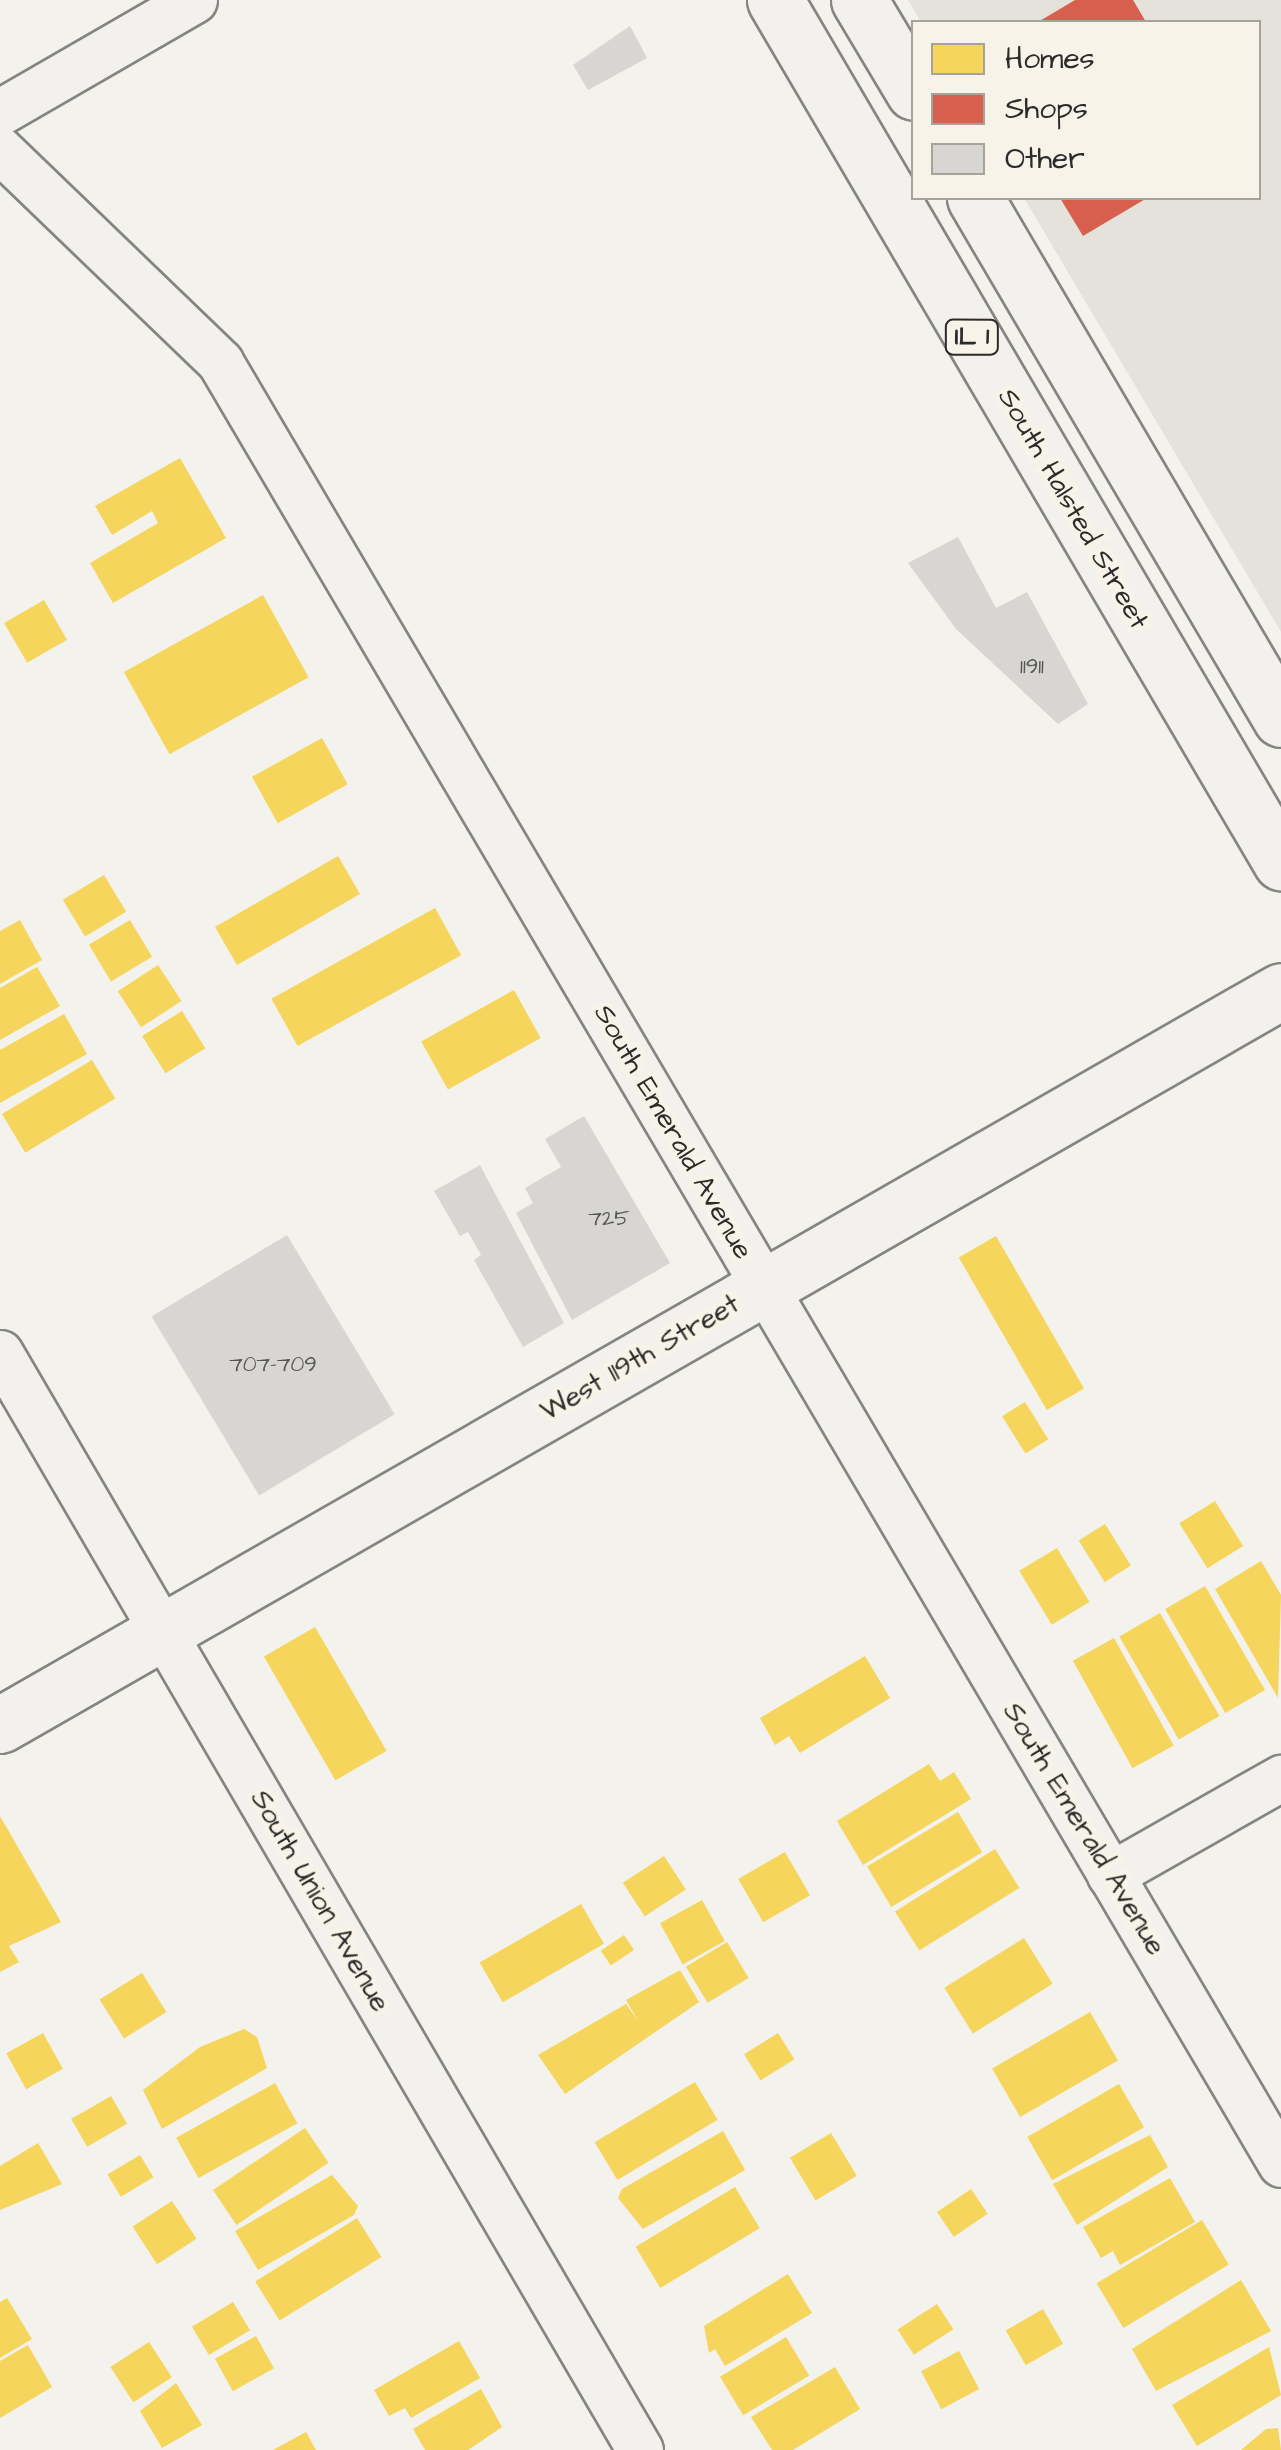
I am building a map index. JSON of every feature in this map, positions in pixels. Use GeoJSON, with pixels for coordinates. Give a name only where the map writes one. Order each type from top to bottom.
{"type":"FeatureCollection","features":[{"type":"Feature","properties":{"kind":"main road","name":"South Halsted Street"},"geometry":{"type":"LineString","coordinates":[[775,0],[1281,862]]}},
{"type":"Feature","properties":{"kind":"main road"},"geometry":{"type":"LineString","coordinates":[[860,0],[911,87]]}},
{"type":"Feature","properties":{"kind":"main road","name":"IL 1"},"geometry":{"type":"LineString","coordinates":[[976,200],[1281,719]]}},
{"type":"Feature","properties":{"kind":"main road","name":"West 119th Street"},"geometry":{"type":"LineString","coordinates":[[0,1725],[1281,991]]}},
{"type":"Feature","properties":{"kind":"street"},"geometry":{"type":"LineString","coordinates":[[0,112],[194,0]]}},
{"type":"Feature","properties":{"kind":"street","name":"South Emerald Avenue"},"geometry":{"type":"LineString","coordinates":[[0,150],[220,362],[1281,2164]]}},
{"type":"Feature","properties":{"kind":"street","name":"South Union Avenue"},"geometry":{"type":"LineString","coordinates":[[0,1353],[640,2450]]}},
{"type":"Feature","properties":{"kind":"street"},"geometry":{"type":"LineString","coordinates":[[1110,1874],[1281,1778]]}},
{"type":"Feature","properties":{"kind":"shaded area"},"geometry":{"type":"Polygon","coordinates":[[[908,0],[1281,0],[1281,632],[1025,200],[1261,200],[1261,20],[920,20],[908,0]]]}},
{"type":"Feature","properties":{"kind":"building: Homes"},"geometry":{"type":"Polygon","coordinates":[[[180,458],[226,538],[113,603],[90,563],[158,523],[152,511],[112,535],[95,506],[180,458]]]}},
{"type":"Feature","properties":{"kind":"building: Homes"},"geometry":{"type":"Polygon","coordinates":[[[263,595],[309,677],[170,754],[124,672],[263,595]]]}},
{"type":"Feature","properties":{"kind":"building: Homes"},"geometry":{"type":"Polygon","coordinates":[[[44,600],[67,640],[27,663],[4,623],[44,600]]]}},
{"type":"Feature","properties":{"kind":"building: Homes"},"geometry":{"type":"Polygon","coordinates":[[[322,738],[348,784],[278,823],[252,777],[322,738]]]}},
{"type":"Feature","properties":{"kind":"building: Homes"},"geometry":{"type":"Polygon","coordinates":[[[338,856],[360,894],[237,965],[215,927],[338,856]]]}},
{"type":"Feature","properties":{"kind":"building: Homes"},"geometry":{"type":"Polygon","coordinates":[[[104,875],[126,912],[85,937],[63,900],[104,875]]]}},
{"type":"Feature","properties":{"kind":"building: Homes"},"geometry":{"type":"Polygon","coordinates":[[[435,908],[461,955],[298,1046],[271,999],[435,908]]]}},
{"type":"Feature","properties":{"kind":"building: Homes"},"geometry":{"type":"Polygon","coordinates":[[[20,920],[42,960],[0,984],[0,931],[20,920]]]}},
{"type":"Feature","properties":{"kind":"building: Homes"},"geometry":{"type":"Polygon","coordinates":[[[130,920],[152,957],[111,982],[89,945],[130,920]]]}},
{"type":"Feature","properties":{"kind":"building: Homes"},"geometry":{"type":"Polygon","coordinates":[[[158,965],[181,1001],[141,1027],[118,991],[158,965]]]}},
{"type":"Feature","properties":{"kind":"building: Homes"},"geometry":{"type":"Polygon","coordinates":[[[37,967],[60,1006],[0,1040],[0,988],[37,967]]]}},
{"type":"Feature","properties":{"kind":"building: Homes"},"geometry":{"type":"Polygon","coordinates":[[[514,990],[541,1038],[448,1089],[421,1041],[514,990]]]}},
{"type":"Feature","properties":{"kind":"building: Homes"},"geometry":{"type":"Polygon","coordinates":[[[182,1011],[205,1048],[165,1073],[142,1036],[182,1011]]]}},
{"type":"Feature","properties":{"kind":"building: Homes"},"geometry":{"type":"Polygon","coordinates":[[[64,1014],[87,1054],[0,1103],[0,1050],[64,1014]]]}},
{"type":"Feature","properties":{"kind":"building: Homes"},"geometry":{"type":"Polygon","coordinates":[[[92,1060],[115,1099],[25,1153],[2,1114],[92,1060]]]}},
{"type":"Feature","properties":{"kind":"building: Homes"},"geometry":{"type":"Polygon","coordinates":[[[996,1236],[1084,1388],[1047,1410],[959,1258],[996,1236]]]}},
{"type":"Feature","properties":{"kind":"building: Homes"},"geometry":{"type":"Polygon","coordinates":[[[1025,1402],[1048,1439],[1025,1454],[1002,1416],[1025,1402]]]}},
{"type":"Feature","properties":{"kind":"building: Homes"},"geometry":{"type":"Polygon","coordinates":[[[1215,1501],[1243,1546],[1207,1568],[1179,1523],[1215,1501]]]}},
{"type":"Feature","properties":{"kind":"building: Homes"},"geometry":{"type":"Polygon","coordinates":[[[1105,1524],[1131,1566],[1105,1582],[1079,1540],[1105,1524]]]}},
{"type":"Feature","properties":{"kind":"building: Homes"},"geometry":{"type":"Polygon","coordinates":[[[1057,1548],[1089,1602],[1052,1625],[1019,1571],[1057,1548]]]}},
{"type":"Feature","properties":{"kind":"building: Homes"},"geometry":{"type":"Polygon","coordinates":[[[1261,1561],[1281,1595],[1278,1698],[1215,1589],[1261,1561]]]}},
{"type":"Feature","properties":{"kind":"building: Homes"},"geometry":{"type":"Polygon","coordinates":[[[1205,1586],[1265,1690],[1225,1713],[1165,1609],[1205,1586]]]}},
{"type":"Feature","properties":{"kind":"building: Homes"},"geometry":{"type":"Polygon","coordinates":[[[1160,1613],[1220,1716],[1179,1740],[1119,1636],[1160,1613]]]}},
{"type":"Feature","properties":{"kind":"building: Homes"},"geometry":{"type":"Polygon","coordinates":[[[315,1627],[386,1751],[335,1780],[264,1656],[315,1627]]]}},
{"type":"Feature","properties":{"kind":"building: Homes"},"geometry":{"type":"Polygon","coordinates":[[[1114,1638],[1174,1746],[1133,1768],[1073,1661],[1114,1638]]]}},
{"type":"Feature","properties":{"kind":"building: Homes"},"geometry":{"type":"Polygon","coordinates":[[[865,1656],[890,1698],[800,1753],[789,1736],[775,1745],[760,1718],[865,1656]]]}},
{"type":"Feature","properties":{"kind":"building: Homes"},"geometry":{"type":"Polygon","coordinates":[[[929,1764],[940,1781],[954,1772],[971,1799],[863,1865],[837,1821],[929,1764]]]}},
{"type":"Feature","properties":{"kind":"building: Homes"},"geometry":{"type":"Polygon","coordinates":[[[958,1812],[982,1852],[891,1907],[867,1867],[958,1812]]]}},
{"type":"Feature","properties":{"kind":"building: Homes"},"geometry":{"type":"Polygon","coordinates":[[[0,1816],[61,1922],[9,1946],[19,1962],[0,1972],[0,1816]]]}},
{"type":"Feature","properties":{"kind":"building: Homes"},"geometry":{"type":"Polygon","coordinates":[[[995,1849],[1019,1888],[919,1951],[895,1912],[995,1849]]]}},
{"type":"Feature","properties":{"kind":"building: Homes"},"geometry":{"type":"Polygon","coordinates":[[[785,1852],[810,1895],[763,1922],[738,1879],[785,1852]]]}},
{"type":"Feature","properties":{"kind":"building: Homes"},"geometry":{"type":"Polygon","coordinates":[[[664,1856],[686,1890],[645,1916],[623,1883],[664,1856]]]}},
{"type":"Feature","properties":{"kind":"building: Homes"},"geometry":{"type":"Polygon","coordinates":[[[702,1900],[725,1941],[683,1964],[660,1923],[702,1900]]]}},
{"type":"Feature","properties":{"kind":"building: Homes"},"geometry":{"type":"Polygon","coordinates":[[[581,1904],[604,1944],[503,2002],[480,1962],[581,1904]]]}},
{"type":"Feature","properties":{"kind":"building: Homes"},"geometry":{"type":"Polygon","coordinates":[[[624,1935],[634,1950],[611,1966],[601,1951],[624,1935]]]}},
{"type":"Feature","properties":{"kind":"building: Homes"},"geometry":{"type":"Polygon","coordinates":[[[1024,1938],[1053,1984],[973,2034],[944,1988],[1024,1938]]]}},
{"type":"Feature","properties":{"kind":"building: Homes"},"geometry":{"type":"Polygon","coordinates":[[[727,1942],[749,1978],[707,2003],[686,1967],[727,1942]]]}},
{"type":"Feature","properties":{"kind":"building: Homes"},"geometry":{"type":"Polygon","coordinates":[[[680,1970],[699,2002],[565,2094],[538,2055],[626,2004],[638,2021],[626,2000],[680,1970]]]}},
{"type":"Feature","properties":{"kind":"building: Homes"},"geometry":{"type":"Polygon","coordinates":[[[142,1973],[166,2012],[124,2039],[100,1999],[142,1973]]]}},
{"type":"Feature","properties":{"kind":"building: Homes"},"geometry":{"type":"Polygon","coordinates":[[[1090,2012],[1118,2060],[1020,2117],[992,2068],[1090,2012]]]}},
{"type":"Feature","properties":{"kind":"building: Homes"},"geometry":{"type":"Polygon","coordinates":[[[244,2029],[257,2037],[267,2068],[162,2129],[143,2090],[200,2047],[244,2029]]]}},
{"type":"Feature","properties":{"kind":"building: Homes"},"geometry":{"type":"Polygon","coordinates":[[[43,2033],[63,2069],[26,2089],[6,2053],[43,2033]]]}},
{"type":"Feature","properties":{"kind":"building: Homes"},"geometry":{"type":"Polygon","coordinates":[[[778,2033],[794,2059],[761,2080],[744,2054],[778,2033]]]}},
{"type":"Feature","properties":{"kind":"building: Homes"},"geometry":{"type":"Polygon","coordinates":[[[695,2082],[718,2120],[617,2180],[595,2142],[695,2082]]]}},
{"type":"Feature","properties":{"kind":"building: Homes"},"geometry":{"type":"Polygon","coordinates":[[[275,2083],[297,2123],[198,2178],[176,2138],[275,2083]]]}},
{"type":"Feature","properties":{"kind":"building: Homes"},"geometry":{"type":"Polygon","coordinates":[[[1119,2084],[1144,2127],[1052,2180],[1027,2137],[1119,2084]]]}},
{"type":"Feature","properties":{"kind":"building: Homes"},"geometry":{"type":"Polygon","coordinates":[[[111,2096],[127,2124],[87,2147],[71,2119],[111,2096]]]}},
{"type":"Feature","properties":{"kind":"building: Homes"},"geometry":{"type":"Polygon","coordinates":[[[305,2128],[328,2163],[236,2225],[213,2190],[305,2128]]]}},
{"type":"Feature","properties":{"kind":"building: Homes"},"geometry":{"type":"Polygon","coordinates":[[[723,2131],[745,2170],[643,2229],[618,2198],[622,2189],[723,2131]]]}},
{"type":"Feature","properties":{"kind":"building: Homes"},"geometry":{"type":"Polygon","coordinates":[[[831,2133],[857,2176],[816,2201],[790,2158],[831,2133]]]}},
{"type":"Feature","properties":{"kind":"building: Homes"},"geometry":{"type":"Polygon","coordinates":[[[1150,2135],[1168,2167],[1077,2225],[1053,2184],[1150,2135]]]}},
{"type":"Feature","properties":{"kind":"building: Homes"},"geometry":{"type":"Polygon","coordinates":[[[38,2143],[62,2184],[0,2210],[0,2166],[38,2143]]]}},
{"type":"Feature","properties":{"kind":"building: Homes"},"geometry":{"type":"Polygon","coordinates":[[[140,2155],[153,2177],[121,2197],[107,2175],[140,2155]]]}},
{"type":"Feature","properties":{"kind":"building: Homes"},"geometry":{"type":"Polygon","coordinates":[[[332,2175],[358,2206],[354,2215],[258,2270],[235,2231],[332,2175]]]}},
{"type":"Feature","properties":{"kind":"building: Homes"},"geometry":{"type":"Polygon","coordinates":[[[1170,2178],[1195,2222],[1120,2265],[1113,2251],[1101,2258],[1083,2227],[1170,2178]]]}},
{"type":"Feature","properties":{"kind":"building: Homes"},"geometry":{"type":"Polygon","coordinates":[[[735,2187],[760,2228],[660,2288],[636,2247],[735,2187]]]}},
{"type":"Feature","properties":{"kind":"building: Homes"},"geometry":{"type":"Polygon","coordinates":[[[971,2189],[988,2214],[954,2237],[937,2212],[971,2189]]]}},
{"type":"Feature","properties":{"kind":"building: Homes"},"geometry":{"type":"Polygon","coordinates":[[[172,2201],[197,2239],[157,2264],[133,2227],[172,2201]]]}},
{"type":"Feature","properties":{"kind":"building: Homes"},"geometry":{"type":"Polygon","coordinates":[[[357,2218],[381,2257],[280,2321],[255,2282],[357,2218]]]}},
{"type":"Feature","properties":{"kind":"building: Homes"},"geometry":{"type":"Polygon","coordinates":[[[1202,2220],[1229,2265],[1123,2328],[1097,2283],[1202,2220]]]}},
{"type":"Feature","properties":{"kind":"building: Homes"},"geometry":{"type":"Polygon","coordinates":[[[788,2274],[812,2313],[725,2366],[715,2349],[709,2353],[704,2326],[788,2274]]]}},
{"type":"Feature","properties":{"kind":"building: Homes"},"geometry":{"type":"Polygon","coordinates":[[[1241,2280],[1271,2331],[1156,2391],[1132,2349],[1241,2280]]]}},
{"type":"Feature","properties":{"kind":"building: Homes"},"geometry":{"type":"Polygon","coordinates":[[[7,2298],[32,2339],[0,2358],[0,2302],[7,2298]]]}},
{"type":"Feature","properties":{"kind":"building: Homes"},"geometry":{"type":"Polygon","coordinates":[[[233,2302],[250,2330],[209,2355],[192,2327],[233,2302]]]}},
{"type":"Feature","properties":{"kind":"building: Homes"},"geometry":{"type":"Polygon","coordinates":[[[937,2304],[953,2329],[914,2355],[898,2330],[937,2304]]]}},
{"type":"Feature","properties":{"kind":"building: Homes"},"geometry":{"type":"Polygon","coordinates":[[[1043,2309],[1063,2344],[1026,2365],[1006,2330],[1043,2309]]]}},
{"type":"Feature","properties":{"kind":"building: Homes"},"geometry":{"type":"Polygon","coordinates":[[[256,2336],[274,2368],[233,2391],[215,2359],[256,2336]]]}},
{"type":"Feature","properties":{"kind":"building: Homes"},"geometry":{"type":"Polygon","coordinates":[[[786,2337],[809,2376],[743,2415],[720,2377],[786,2337]]]}},
{"type":"Feature","properties":{"kind":"building: Homes"},"geometry":{"type":"Polygon","coordinates":[[[459,2341],[480,2378],[411,2418],[405,2408],[389,2416],[374,2390],[459,2341]]]}},
{"type":"Feature","properties":{"kind":"building: Homes"},"geometry":{"type":"Polygon","coordinates":[[[149,2342],[172,2377],[133,2402],[110,2367],[149,2342]]]}},
{"type":"Feature","properties":{"kind":"building: Homes"},"geometry":{"type":"Polygon","coordinates":[[[28,2345],[52,2387],[0,2418],[0,2361],[28,2345]]]}},
{"type":"Feature","properties":{"kind":"building: Homes"},"geometry":{"type":"Polygon","coordinates":[[[1269,2347],[1281,2395],[1197,2446],[1172,2405],[1269,2347]]]}},
{"type":"Feature","properties":{"kind":"building: Homes"},"geometry":{"type":"Polygon","coordinates":[[[959,2351],[979,2389],[941,2409],[921,2371],[959,2351]]]}},
{"type":"Feature","properties":{"kind":"building: Homes"},"geometry":{"type":"Polygon","coordinates":[[[835,2367],[860,2409],[793,2450],[772,2450],[751,2417],[835,2367]]]}},
{"type":"Feature","properties":{"kind":"building: Homes"},"geometry":{"type":"Polygon","coordinates":[[[176,2383],[202,2425],[162,2448],[140,2411],[176,2383]]]}},
{"type":"Feature","properties":{"kind":"building: Homes"},"geometry":{"type":"Polygon","coordinates":[[[481,2389],[502,2427],[468,2450],[425,2450],[413,2429],[481,2389]]]}},
{"type":"Feature","properties":{"kind":"building: Homes"},"geometry":{"type":"Polygon","coordinates":[[[1278,2428],[1281,2450],[1241,2450],[1266,2429],[1278,2428]]]}},
{"type":"Feature","properties":{"kind":"building: Homes"},"geometry":{"type":"Polygon","coordinates":[[[306,2432],[316,2450],[273,2450],[306,2432]]]}},
{"type":"Feature","properties":{"kind":"building: Shops"},"geometry":{"type":"Polygon","coordinates":[[[1075,0],[1133,0],[1145,20],[1041,20],[1075,0]]]}},
{"type":"Feature","properties":{"kind":"building: Shops"},"geometry":{"type":"Polygon","coordinates":[[[1061,200],[1144,200],[1083,236],[1061,200]]]}},
{"type":"Feature","properties":{"kind":"building: Other"},"geometry":{"type":"Polygon","coordinates":[[[630,26],[647,58],[588,90],[573,65],[630,26]]]}},
{"type":"Feature","properties":{"kind":"building: Other"},"geometry":{"type":"Polygon","coordinates":[[[958,537],[996,608],[1027,592],[1088,704],[1058,724],[956,629],[908,563],[958,537]]]}},
{"type":"Feature","properties":{"kind":"building: Other"},"geometry":{"type":"Polygon","coordinates":[[[584,1116],[670,1263],[572,1320],[516,1213],[533,1203],[525,1188],[561,1167],[545,1139],[584,1116]]]}},
{"type":"Feature","properties":{"kind":"building: Other"},"geometry":{"type":"Polygon","coordinates":[[[480,1165],[564,1323],[523,1347],[474,1260],[481,1255],[468,1232],[460,1236],[434,1191],[480,1165]]]}},
{"type":"Feature","properties":{"kind":"building: Other"},"geometry":{"type":"Polygon","coordinates":[[[287,1235],[395,1414],[259,1496],[152,1316],[287,1235]]]}}]}
